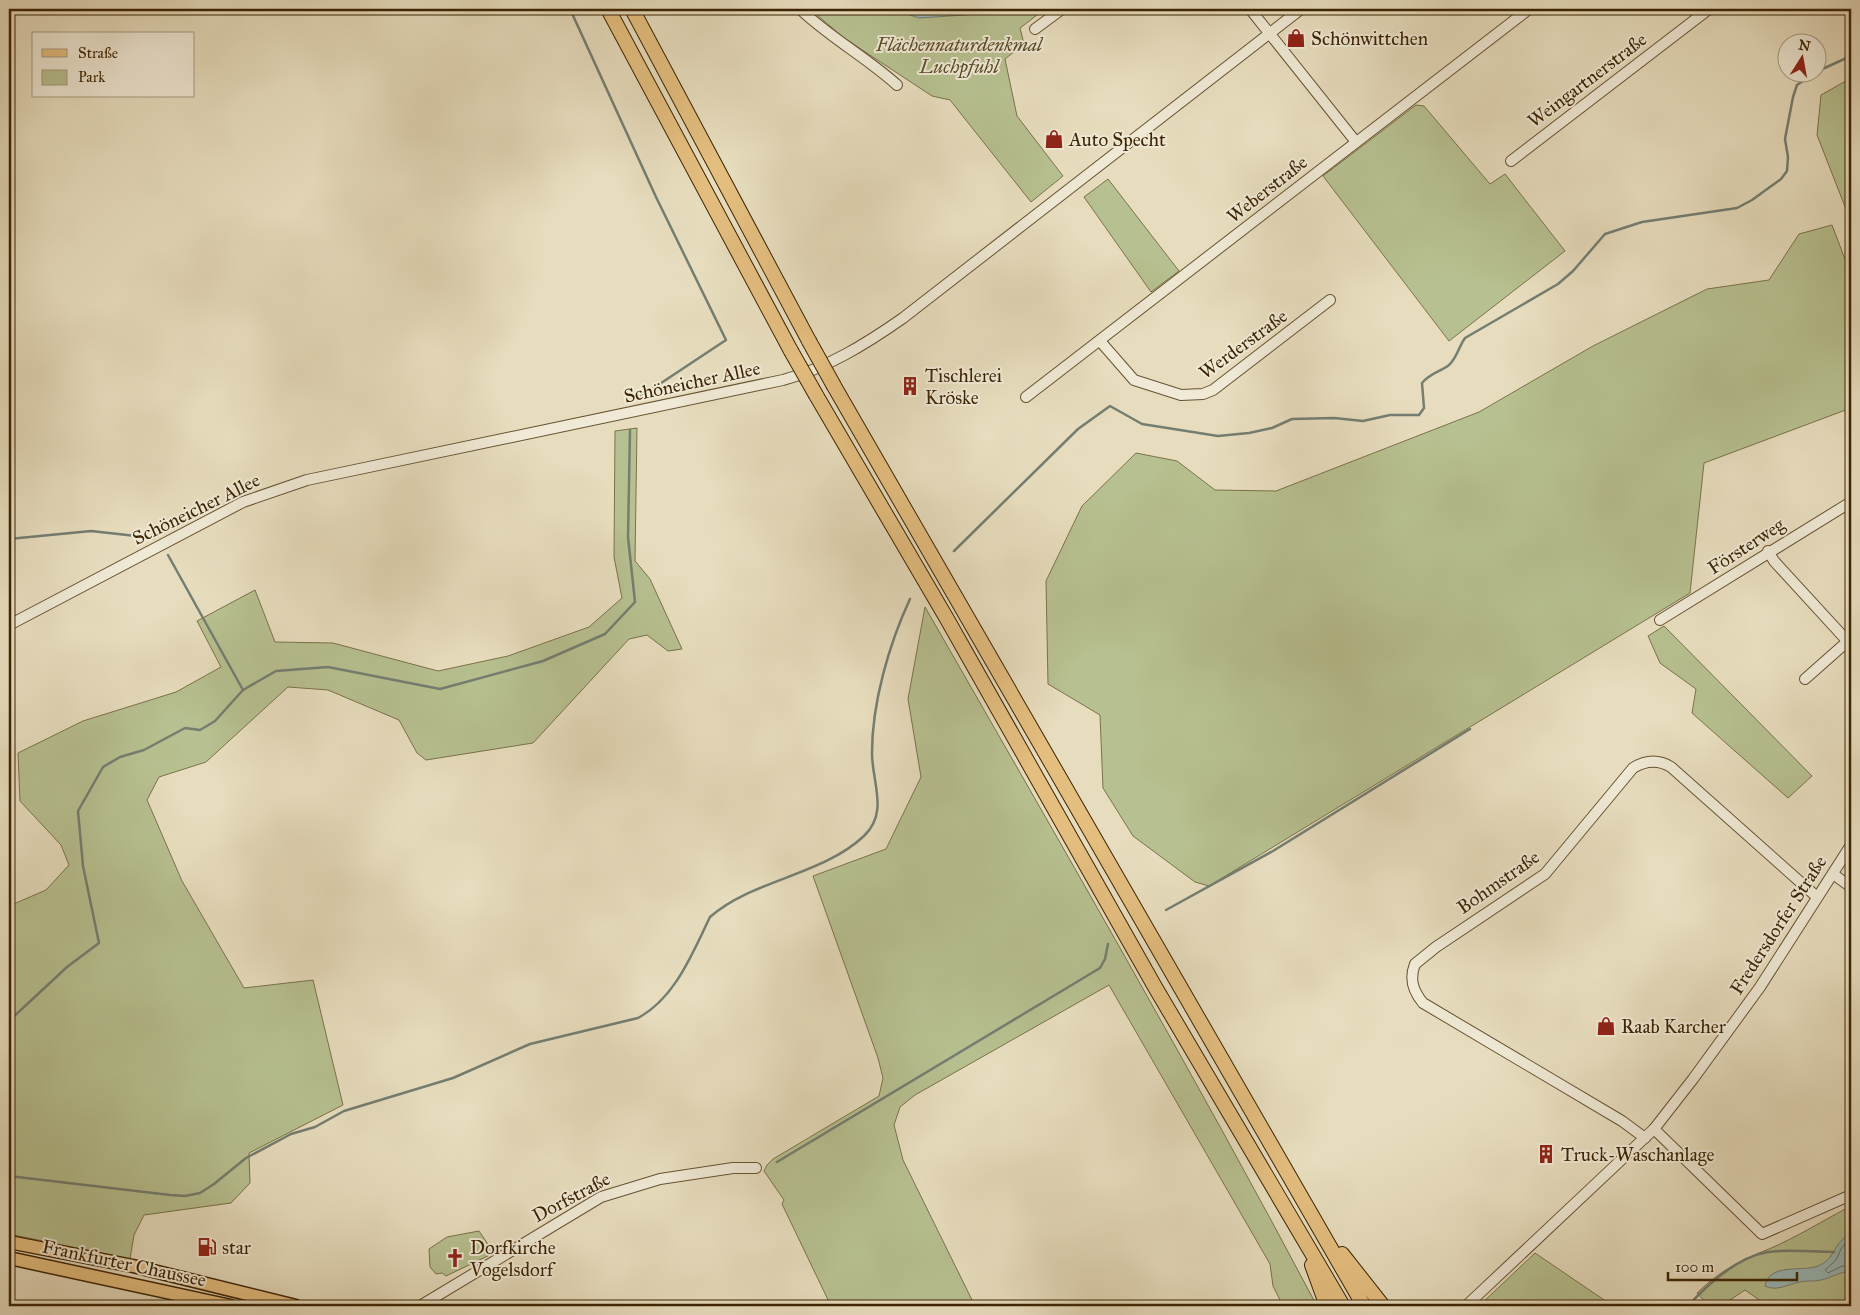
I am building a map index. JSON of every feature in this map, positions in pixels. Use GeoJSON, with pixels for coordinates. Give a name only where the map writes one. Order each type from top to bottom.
{"type":"FeatureCollection","features":[{"type":"Feature","properties":{"kind":"highway"},"geometry":{"type":"LineString","coordinates":[[608,9],[816,396],[947,618],[1155,987],[1343,1306]]}},
{"type":"Feature","properties":{"kind":"highway"},"geometry":{"type":"LineString","coordinates":[[632,9],[834,386],[1364,1306]]}},
{"type":"Feature","properties":{"kind":"highway"},"geometry":{"type":"LineString","coordinates":[[1312,1216],[1383,1306]]}},
{"type":"Feature","properties":{"kind":"highway"},"geometry":{"type":"LineString","coordinates":[[1298,1227],[1327,1306]]}},
{"type":"Feature","properties":{"kind":"main road","name":"Frankfurter Chaussee"},"geometry":{"type":"LineString","coordinates":[[9,1242],[143,1268],[296,1306]]}},
{"type":"Feature","properties":{"kind":"main road","name":"Frankfurter Chaussee"},"geometry":{"type":"LineString","coordinates":[[9,1258],[231,1306]]}},
{"type":"Feature","properties":{"kind":"street"},"geometry":{"type":"LineString","coordinates":[[800,9],[821,27],[871,62],[896,85]]}},
{"type":"Feature","properties":{"kind":"street"},"geometry":{"type":"LineString","coordinates":[[1035,29],[1062,9]]}},
{"type":"Feature","properties":{"kind":"street"},"geometry":{"type":"LineString","coordinates":[[1250,9],[1356,142]]}},
{"type":"Feature","properties":{"kind":"street","name":"Schöneicher Allee"},"geometry":{"type":"LineString","coordinates":[[9,625],[243,502],[278,489],[352,470],[783,380],[831,362],[860,347],[903,318],[1301,9]]}},
{"type":"Feature","properties":{"kind":"street","name":"Weberstraße"},"geometry":{"type":"LineString","coordinates":[[1026,397],[1529,9]]}},
{"type":"Feature","properties":{"kind":"street","name":"Weingartnerstraße"},"geometry":{"type":"LineString","coordinates":[[1512,161],[1709,9]]}},
{"type":"Feature","properties":{"kind":"street","name":"Werderstraße"},"geometry":{"type":"LineString","coordinates":[[1100,341],[1134,380],[1182,395],[1203,394],[1213,390],[1330,300]]}},
{"type":"Feature","properties":{"kind":"street","name":"Försterweg"},"geometry":{"type":"LineString","coordinates":[[1660,620],[1768,551],[1851,502]]}},
{"type":"Feature","properties":{"kind":"street"},"geometry":{"type":"LineString","coordinates":[[1768,551],[1774,561],[1849,643],[1805,679]]}},
{"type":"Feature","properties":{"kind":"street","name":"Bohmstraße"},"geometry":{"type":"LineString","coordinates":[[1645,1138],[1622,1121],[1422,1003],[1415,994],[1412,980],[1415,964],[1436,947],[1545,874],[1633,768],[1647,761],[1661,761],[1672,767],[1818,897]]}},
{"type":"Feature","properties":{"kind":"street","name":"Fredersdorfer Straße"},"geometry":{"type":"LineString","coordinates":[[1466,1306],[1654,1129],[1752,998],[1851,845]]}},
{"type":"Feature","properties":{"kind":"street"},"geometry":{"type":"LineString","coordinates":[[1832,874],[1851,887]]}},
{"type":"Feature","properties":{"kind":"street"},"geometry":{"type":"LineString","coordinates":[[1654,1129],[1762,1234],[1851,1195]]}},
{"type":"Feature","properties":{"kind":"street","name":"Dorfstraße"},"geometry":{"type":"LineString","coordinates":[[420,1306],[601,1197],[660,1179],[733,1168],[756,1168]]}},
{"type":"Feature","properties":{"kind":"green space","name":"Flächennaturdenkmal Luchpfuhl"},"geometry":{"type":"Polygon","coordinates":[[[810,9],[1045,9],[1020,28],[1024,44],[1005,59],[1017,116],[1063,176],[1031,202],[950,100],[932,96],[844,38],[810,9]]]}},
{"type":"Feature","properties":{"kind":"green space"},"geometry":{"type":"Polygon","coordinates":[[[1851,78],[1851,222],[1817,135],[1821,95],[1851,78]]]}},
{"type":"Feature","properties":{"kind":"green space"},"geometry":{"type":"Polygon","coordinates":[[[1416,105],[1424,106],[1490,184],[1505,174],[1565,251],[1449,341],[1323,176],[1416,105]]]}},
{"type":"Feature","properties":{"kind":"green space"},"geometry":{"type":"Polygon","coordinates":[[[1108,179],[1179,271],[1151,292],[1084,197],[1108,179]]]}},
{"type":"Feature","properties":{"kind":"green space"},"geometry":{"type":"Polygon","coordinates":[[[1832,225],[1851,275],[1851,408],[1704,463],[1690,593],[1209,886],[1195,882],[1133,836],[1103,788],[1100,715],[1048,684],[1046,581],[1082,506],[1136,453],[1177,461],[1215,490],[1276,491],[1479,412],[1593,346],[1707,289],[1769,280],[1799,234],[1832,225]]]}},
{"type":"Feature","properties":{"kind":"green space"},"geometry":{"type":"Polygon","coordinates":[[[637,428],[635,561],[650,579],[682,649],[668,651],[647,635],[629,639],[533,743],[426,760],[417,753],[399,720],[328,690],[288,687],[206,762],[159,777],[147,800],[182,881],[244,988],[313,980],[343,1105],[249,1153],[250,1183],[231,1203],[144,1215],[134,1235],[130,1259],[9,1234],[9,906],[46,890],[69,865],[61,845],[20,801],[18,753],[83,721],[176,692],[221,667],[197,621],[255,590],[275,642],[333,643],[438,671],[508,656],[589,627],[622,598],[614,557],[615,431],[637,428]]]}},
{"type":"Feature","properties":{"kind":"green space"},"geometry":{"type":"Polygon","coordinates":[[[925,607],[1173,1042],[1317,1306],[1283,1306],[1273,1286],[1270,1264],[1109,985],[915,1095],[900,1107],[894,1125],[903,1160],[975,1306],[831,1306],[782,1204],[784,1200],[764,1171],[773,1159],[879,1096],[883,1078],[878,1058],[813,876],[886,849],[921,777],[908,699],[925,607]]]}},
{"type":"Feature","properties":{"kind":"green space"},"geometry":{"type":"Polygon","coordinates":[[[1664,626],[1812,776],[1788,798],[1692,713],[1696,689],[1660,663],[1648,636],[1664,626]]]}},
{"type":"Feature","properties":{"kind":"green space"},"geometry":{"type":"Polygon","coordinates":[[[1851,1206],[1851,1306],[1768,1306],[1745,1290],[1721,1306],[1709,1306],[1697,1293],[1714,1278],[1731,1267],[1790,1239],[1851,1206]]]}},
{"type":"Feature","properties":{"kind":"green space"},"geometry":{"type":"Polygon","coordinates":[[[479,1231],[494,1253],[446,1276],[442,1273],[436,1274],[430,1267],[429,1249],[447,1237],[479,1231]]]}},
{"type":"Feature","properties":{"kind":"green space"},"geometry":{"type":"Polygon","coordinates":[[[1535,1253],[1613,1306],[1479,1306],[1535,1253]]]}},
{"type":"Feature","properties":{"kind":"water"},"geometry":{"type":"Polygon","coordinates":[[[892,9],[1002,9],[995,13],[919,18],[892,9]]]}},
{"type":"Feature","properties":{"kind":"water"},"geometry":{"type":"Polygon","coordinates":[[[1851,1233],[1851,1272],[1818,1281],[1803,1281],[1778,1288],[1765,1286],[1772,1274],[1778,1271],[1815,1267],[1823,1263],[1831,1256],[1840,1242],[1851,1233]]]}},
{"type":"Feature","properties":{"kind":"waterway"},"geometry":{"type":"LineString","coordinates":[[570,9],[656,197],[726,340],[637,399]]}},
{"type":"Feature","properties":{"kind":"waterway"},"geometry":{"type":"LineString","coordinates":[[1828,66],[1851,56]]}},
{"type":"Feature","properties":{"kind":"waterway"},"geometry":{"type":"LineString","coordinates":[[954,551],[1078,429],[1110,406],[1142,424],[1218,436],[1249,433],[1272,428],[1292,419],[1334,418],[1363,421],[1390,415],[1419,415],[1424,408],[1422,383],[1452,362],[1465,338],[1558,284],[1573,271],[1605,234],[1642,222],[1737,208],[1752,200],[1781,179],[1787,171],[1788,157],[1785,139],[1793,97],[1797,85],[1801,82]]}},
{"type":"Feature","properties":{"kind":"waterway"},"geometry":{"type":"LineString","coordinates":[[9,1021],[67,967],[99,943],[83,866],[78,811],[103,767],[120,757],[144,750],[185,728],[200,730],[215,721],[243,690],[276,671],[328,667],[440,689],[543,661],[605,634],[635,602],[628,537],[630,430]]}},
{"type":"Feature","properties":{"kind":"waterway"},"geometry":{"type":"LineString","coordinates":[[9,539],[91,531],[154,538]]}},
{"type":"Feature","properties":{"kind":"waterway"},"geometry":{"type":"LineString","coordinates":[[168,555],[243,690]]}},
{"type":"Feature","properties":{"kind":"waterway"},"geometry":{"type":"LineString","coordinates":[[9,1176],[170,1195],[185,1196],[200,1193],[246,1158],[291,1134],[315,1127],[344,1111],[453,1078],[530,1044],[638,1018],[662,999],[672,987],[689,960],[710,917],[727,904],[747,894],[828,860],[847,849],[872,827],[878,807],[872,753],[878,694],[895,635],[910,599]]}},
{"type":"Feature","properties":{"kind":"waterway"},"geometry":{"type":"LineString","coordinates":[[1166,910],[1273,851],[1470,729]]}},
{"type":"Feature","properties":{"kind":"waterway"},"geometry":{"type":"LineString","coordinates":[[777,1162],[1100,968],[1105,959],[1108,944]]}},
{"type":"Feature","properties":{"kind":"waterway"},"geometry":{"type":"LineString","coordinates":[[1688,1306],[1714,1281],[1745,1259],[1768,1252],[1834,1252]]}},
{"type":"Feature","properties":{"kind":"place","name":"Schönwittchen"},"geometry":{"type":"Point","coordinates":[1296,38]}},
{"type":"Feature","properties":{"kind":"place","name":"Auto Specht"},"geometry":{"type":"Point","coordinates":[1054,139]}},
{"type":"Feature","properties":{"kind":"place","name":"Tischlerei Kröske"},"geometry":{"type":"Point","coordinates":[910,386]}},
{"type":"Feature","properties":{"kind":"place","name":"Raab Karcher"},"geometry":{"type":"Point","coordinates":[1606,1026]}},
{"type":"Feature","properties":{"kind":"place","name":"Truck-Waschanlage"},"geometry":{"type":"Point","coordinates":[1546,1154]}},
{"type":"Feature","properties":{"kind":"place","name":"star"},"geometry":{"type":"Point","coordinates":[207,1247]}},
{"type":"Feature","properties":{"kind":"place","name":"Dorfkirche Vogelsdorf"},"geometry":{"type":"Point","coordinates":[455,1258]}}]}
